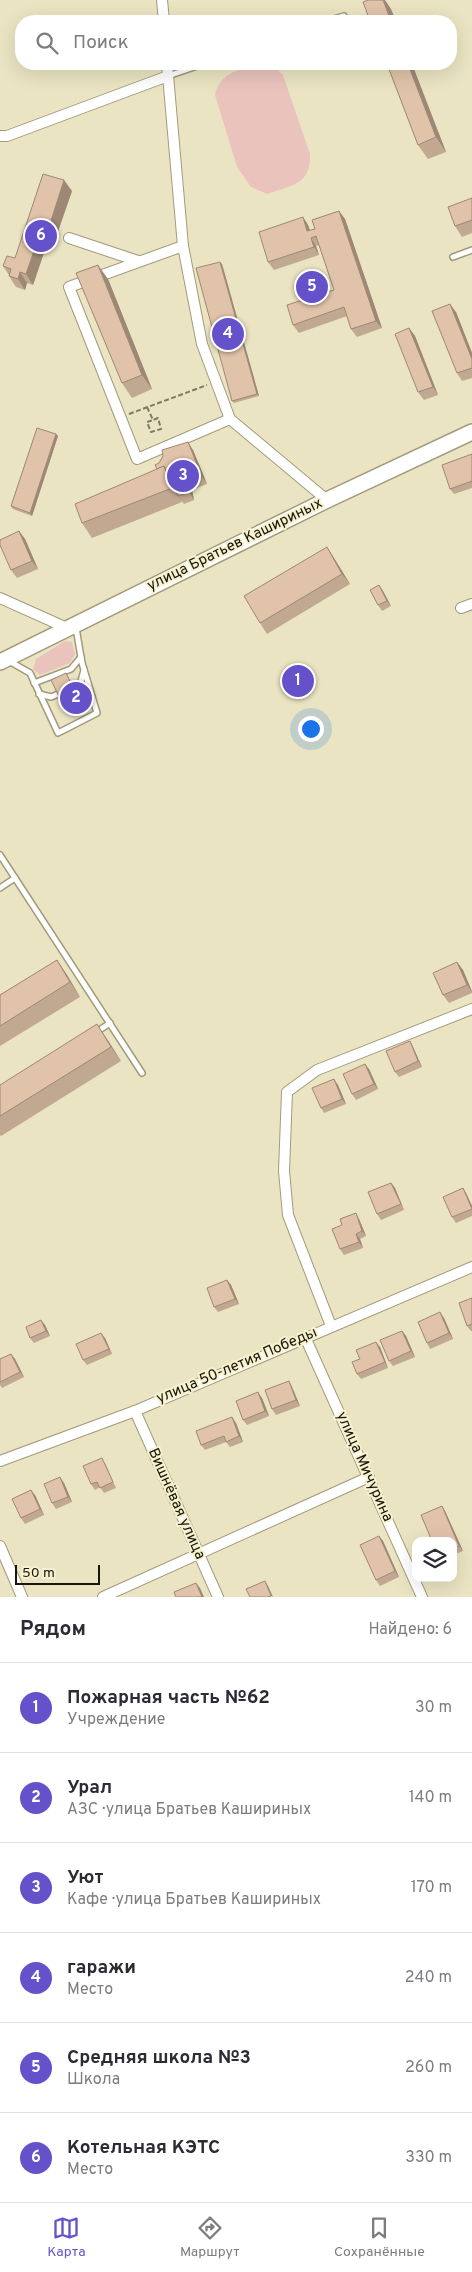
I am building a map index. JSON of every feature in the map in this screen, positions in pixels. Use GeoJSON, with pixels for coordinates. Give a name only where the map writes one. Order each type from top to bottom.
{"type":"FeatureCollection","features":[{"type":"Feature","properties":{"kind":"main road","name":"улица Братьев Кашириных"},"geometry":{"type":"LineString","coordinates":[[3,661],[327,500],[472,432]]}},
{"type":"Feature","properties":{"kind":"street"},"geometry":{"type":"LineString","coordinates":[[162,0],[163,15]]}},
{"type":"Feature","properties":{"kind":"street"},"geometry":{"type":"LineString","coordinates":[[168,70],[182,246],[202,344],[216,382],[230,419],[327,500]]}},
{"type":"Feature","properties":{"kind":"street"},"geometry":{"type":"LineString","coordinates":[[0,136],[7,136],[168,76]]}},
{"type":"Feature","properties":{"kind":"street"},"geometry":{"type":"LineString","coordinates":[[68,238],[138,261]]}},
{"type":"Feature","properties":{"kind":"street"},"geometry":{"type":"LineString","coordinates":[[182,246],[69,287],[137,459],[230,419]]}},
{"type":"Feature","properties":{"kind":"street"},"geometry":{"type":"LineString","coordinates":[[0,598],[71,626]]}},
{"type":"Feature","properties":{"kind":"street"},"geometry":{"type":"LineString","coordinates":[[461,608],[472,604]]}},
{"type":"Feature","properties":{"kind":"street"},"geometry":{"type":"LineString","coordinates":[[331,1326],[288,1215],[284,1170],[287,1092],[317,1070],[472,1008]]}},
{"type":"Feature","properties":{"kind":"street","name":"улица 50-летия Победы"},"geometry":{"type":"LineString","coordinates":[[0,1461],[135,1411],[472,1267]]}},
{"type":"Feature","properties":{"kind":"street","name":"улица Мичурина"},"geometry":{"type":"LineString","coordinates":[[305,1337],[422,1597]]}},
{"type":"Feature","properties":{"kind":"street","name":"Вишнёвая улица"},"geometry":{"type":"LineString","coordinates":[[135,1411],[218,1597]]}},
{"type":"Feature","properties":{"kind":"street"},"geometry":{"type":"LineString","coordinates":[[103,1597],[369,1478]]}},
{"type":"Feature","properties":{"kind":"street"},"geometry":{"type":"LineString","coordinates":[[0,1546],[22,1597]]}},
{"type":"Feature","properties":{"kind":"lane"},"geometry":{"type":"LineString","coordinates":[[168,76],[186,70]]}},
{"type":"Feature","properties":{"kind":"lane"},"geometry":{"type":"LineString","coordinates":[[453,257],[472,250]]}},
{"type":"Feature","properties":{"kind":"lane"},"geometry":{"type":"LineString","coordinates":[[3,661],[30,673],[58,733],[96,713],[71,626]]}},
{"type":"Feature","properties":{"kind":"lane"},"geometry":{"type":"LineString","coordinates":[[34,683],[71,669],[81,657]]}},
{"type":"Feature","properties":{"kind":"lane"},"geometry":{"type":"LineString","coordinates":[[39,694],[51,697],[80,685],[84,669]]}},
{"type":"Feature","properties":{"kind":"lane"},"geometry":{"type":"LineString","coordinates":[[0,855],[142,1073]]}},
{"type":"Feature","properties":{"kind":"lane"},"geometry":{"type":"LineString","coordinates":[[0,888],[15,878]]}},
{"type":"Feature","properties":{"kind":"lane"},"geometry":{"type":"LineString","coordinates":[[58,962],[66,957]]}},
{"type":"Feature","properties":{"kind":"lane"},"geometry":{"type":"LineString","coordinates":[[86,1039],[110,1023]]}},
{"type":"Feature","properties":{"kind":"path"},"geometry":{"type":"LineString","coordinates":[[121,417],[216,382]]}},
{"type":"Feature","properties":{"kind":"path"},"geometry":{"type":"LineString","coordinates":[[146,407],[152,420]]}},
{"type":"Feature","properties":{"kind":"path"},"geometry":{"type":"LineString","coordinates":[[158,418],[161,429],[151,432],[147,422],[152,420],[158,418]]}},
{"type":"Feature","properties":{"kind":"shaded area"},"geometry":{"type":"Polygon","coordinates":[[[277,70],[283,75],[310,154],[307,172],[303,178],[292,186],[267,194],[251,187],[237,167],[215,95],[221,82],[237,71],[277,70]]]}},
{"type":"Feature","properties":{"kind":"shaded area"},"geometry":{"type":"Polygon","coordinates":[[[65,641],[72,642],[75,654],[70,663],[40,675],[33,669],[36,659],[65,641]]]}},
{"type":"Feature","properties":{"kind":"building"},"geometry":{"type":"Polygon","coordinates":[[[383,0],[389,15],[368,15],[363,2],[383,0]]]}},
{"type":"Feature","properties":{"kind":"building"},"geometry":{"type":"Polygon","coordinates":[[[389,70],[410,70],[436,137],[418,145],[389,70]]]}},
{"type":"Feature","properties":{"kind":"building"},"geometry":{"type":"Polygon","coordinates":[[[43,174],[64,180],[49,227],[43,225],[26,274],[20,272],[18,279],[9,276],[11,269],[3,266],[7,256],[15,258],[43,174]]]}},
{"type":"Feature","properties":{"kind":"building"},"geometry":{"type":"Polygon","coordinates":[[[472,198],[472,220],[455,226],[448,207],[472,198]]]}},
{"type":"Feature","properties":{"kind":"building"},"geometry":{"type":"Polygon","coordinates":[[[339,211],[376,321],[351,329],[344,307],[293,325],[287,305],[334,290],[316,236],[311,238],[314,247],[268,262],[259,232],[303,217],[307,231],[315,229],[312,220],[339,211]]]}},
{"type":"Feature","properties":{"kind":"building"},"geometry":{"type":"Polygon","coordinates":[[[220,262],[257,394],[232,401],[196,268],[220,262]]]}},
{"type":"Feature","properties":{"kind":"building"},"geometry":{"type":"Polygon","coordinates":[[[98,265],[142,375],[122,383],[76,273],[98,265]]]}},
{"type":"Feature","properties":{"kind":"building"},"geometry":{"type":"Polygon","coordinates":[[[450,304],[472,359],[472,368],[457,373],[432,311],[450,304]]]}},
{"type":"Feature","properties":{"kind":"building"},"geometry":{"type":"Polygon","coordinates":[[[409,328],[433,387],[418,392],[395,334],[409,328]]]}},
{"type":"Feature","properties":{"kind":"building"},"geometry":{"type":"Polygon","coordinates":[[[37,428],[56,434],[30,513],[11,506],[37,428]]]}},
{"type":"Feature","properties":{"kind":"building"},"geometry":{"type":"Polygon","coordinates":[[[188,442],[202,477],[186,482],[189,492],[178,496],[164,466],[157,469],[155,465],[159,463],[163,456],[162,450],[188,442]]]}},
{"type":"Feature","properties":{"kind":"building"},"geometry":{"type":"Polygon","coordinates":[[[472,454],[472,481],[450,489],[442,465],[472,454]]]}},
{"type":"Feature","properties":{"kind":"building"},"geometry":{"type":"Polygon","coordinates":[[[164,466],[172,488],[82,523],[75,504],[164,466]]]}},
{"type":"Feature","properties":{"kind":"building"},"geometry":{"type":"Polygon","coordinates":[[[19,531],[32,561],[11,570],[0,545],[0,540],[19,531]]]}},
{"type":"Feature","properties":{"kind":"building"},"geometry":{"type":"Polygon","coordinates":[[[327,547],[342,574],[260,623],[244,596],[327,547]]]}},
{"type":"Feature","properties":{"kind":"building"},"geometry":{"type":"Polygon","coordinates":[[[379,585],[387,601],[378,605],[370,590],[379,585]]]}},
{"type":"Feature","properties":{"kind":"building"},"geometry":{"type":"Polygon","coordinates":[[[66,673],[78,698],[63,705],[51,680],[66,673]]]}},
{"type":"Feature","properties":{"kind":"building"},"geometry":{"type":"Polygon","coordinates":[[[57,960],[70,982],[0,1026],[0,995],[57,960]]]}},
{"type":"Feature","properties":{"kind":"building"},"geometry":{"type":"Polygon","coordinates":[[[457,962],[467,985],[443,995],[433,973],[457,962]]]}},
{"type":"Feature","properties":{"kind":"building"},"geometry":{"type":"Polygon","coordinates":[[[97,1024],[111,1047],[0,1116],[0,1085],[97,1024]]]}},
{"type":"Feature","properties":{"kind":"building"},"geometry":{"type":"Polygon","coordinates":[[[410,1041],[418,1061],[395,1072],[386,1051],[410,1041]]]}},
{"type":"Feature","properties":{"kind":"building"},"geometry":{"type":"Polygon","coordinates":[[[365,1064],[374,1084],[352,1094],[343,1074],[365,1064]]]}},
{"type":"Feature","properties":{"kind":"building"},"geometry":{"type":"Polygon","coordinates":[[[334,1079],[342,1099],[321,1108],[312,1088],[334,1079]]]}},
{"type":"Feature","properties":{"kind":"building"},"geometry":{"type":"Polygon","coordinates":[[[391,1183],[401,1204],[377,1214],[368,1192],[391,1183]]]}},
{"type":"Feature","properties":{"kind":"building"},"geometry":{"type":"Polygon","coordinates":[[[463,1188],[472,1209],[452,1217],[443,1197],[463,1188]]]}},
{"type":"Feature","properties":{"kind":"building"},"geometry":{"type":"Polygon","coordinates":[[[356,1213],[362,1231],[356,1234],[359,1242],[340,1249],[332,1229],[342,1225],[340,1219],[356,1213]]]}},
{"type":"Feature","properties":{"kind":"building"},"geometry":{"type":"Polygon","coordinates":[[[227,1280],[235,1299],[214,1307],[207,1288],[227,1280]]]}},
{"type":"Feature","properties":{"kind":"building"},"geometry":{"type":"Polygon","coordinates":[[[472,1298],[472,1324],[467,1326],[459,1303],[472,1298]]]}},
{"type":"Feature","properties":{"kind":"building"},"geometry":{"type":"Polygon","coordinates":[[[440,1312],[449,1333],[427,1343],[418,1322],[440,1312]]]}},
{"type":"Feature","properties":{"kind":"building"},"geometry":{"type":"Polygon","coordinates":[[[41,1320],[46,1331],[30,1338],[26,1327],[41,1320]]]}},
{"type":"Feature","properties":{"kind":"building"},"geometry":{"type":"Polygon","coordinates":[[[402,1331],[411,1351],[389,1361],[380,1340],[402,1331]]]}},
{"type":"Feature","properties":{"kind":"building"},"geometry":{"type":"Polygon","coordinates":[[[101,1333],[109,1349],[83,1360],[76,1344],[101,1333]]]}},
{"type":"Feature","properties":{"kind":"building"},"geometry":{"type":"Polygon","coordinates":[[[376,1342],[385,1362],[357,1374],[352,1362],[360,1359],[356,1350],[376,1342]]]}},
{"type":"Feature","properties":{"kind":"building"},"geometry":{"type":"Polygon","coordinates":[[[11,1354],[20,1372],[0,1382],[0,1359],[11,1354]]]}},
{"type":"Feature","properties":{"kind":"building"},"geometry":{"type":"Polygon","coordinates":[[[289,1381],[296,1400],[272,1409],[265,1390],[289,1381]]]}},
{"type":"Feature","properties":{"kind":"building"},"geometry":{"type":"Polygon","coordinates":[[[258,1392],[265,1411],[243,1420],[236,1401],[258,1392]]]}},
{"type":"Feature","properties":{"kind":"building"},"geometry":{"type":"Polygon","coordinates":[[[232,1417],[239,1436],[226,1442],[224,1436],[201,1445],[196,1431],[232,1417]]]}},
{"type":"Feature","properties":{"kind":"building"},"geometry":{"type":"Polygon","coordinates":[[[102,1458],[113,1482],[100,1488],[97,1482],[91,1484],[83,1466],[102,1458]]]}},
{"type":"Feature","properties":{"kind":"building"},"geometry":{"type":"Polygon","coordinates":[[[60,1477],[68,1497],[52,1503],[44,1484],[60,1477]]]}},
{"type":"Feature","properties":{"kind":"building"},"geometry":{"type":"Polygon","coordinates":[[[31,1490],[40,1509],[21,1518],[12,1499],[31,1490]]]}},
{"type":"Feature","properties":{"kind":"building"},"geometry":{"type":"Polygon","coordinates":[[[442,1506],[455,1537],[430,1537],[421,1515],[442,1506]]]}},
{"type":"Feature","properties":{"kind":"building"},"geometry":{"type":"Polygon","coordinates":[[[379,1536],[395,1571],[376,1580],[360,1545],[379,1536]]]}},
{"type":"Feature","properties":{"kind":"building"},"geometry":{"type":"Polygon","coordinates":[[[265,1581],[271,1596],[250,1597],[246,1589],[265,1581]]]}},
{"type":"Feature","properties":{"kind":"building"},"geometry":{"type":"Polygon","coordinates":[[[196,1583],[202,1597],[176,1597],[174,1592],[196,1583]]]}},
{"type":"Feature","properties":{"kind":"place","name":"Котельная КЭТС"},"geometry":{"type":"Point","coordinates":[41,236]}},
{"type":"Feature","properties":{"kind":"place","name":"Средняя школа №3"},"geometry":{"type":"Point","coordinates":[312,287]}},
{"type":"Feature","properties":{"kind":"place","name":"гаражи"},"geometry":{"type":"Point","coordinates":[228,334]}},
{"type":"Feature","properties":{"kind":"place","name":"Уют"},"geometry":{"type":"Point","coordinates":[183,476]}},
{"type":"Feature","properties":{"kind":"place","name":"Пожарная часть №62"},"geometry":{"type":"Point","coordinates":[298,681]}},
{"type":"Feature","properties":{"kind":"place","name":"Урал"},"geometry":{"type":"Point","coordinates":[76,698]}}]}
